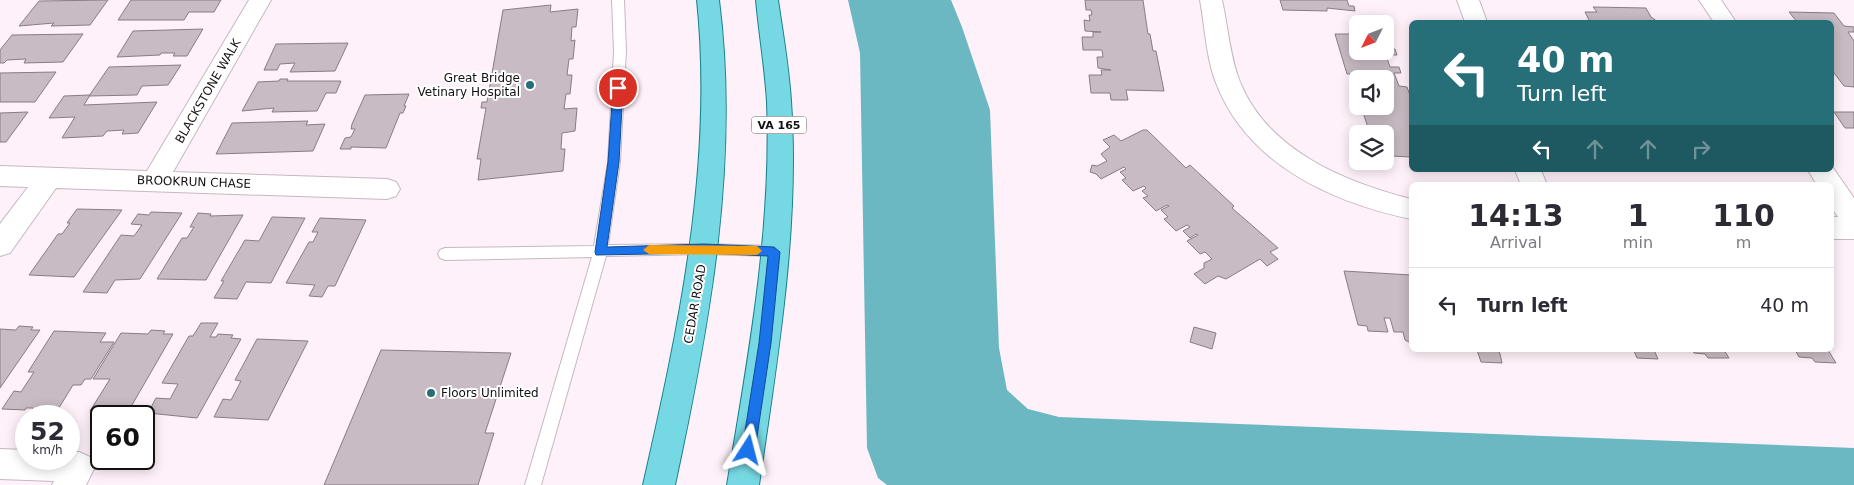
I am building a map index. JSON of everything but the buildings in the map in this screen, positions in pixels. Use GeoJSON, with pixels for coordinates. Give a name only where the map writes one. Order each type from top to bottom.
{"type":"FeatureCollection","features":[{"type":"Feature","properties":{"kind":"main road","name":"CEDAR ROAD"},"geometry":{"type":"LineString","coordinates":[[659,485],[683,374],[704,249],[711,164],[714,80],[713,45],[708,0]]}},
{"type":"Feature","properties":{"kind":"main road","name":"VA 165"},"geometry":{"type":"LineString","coordinates":[[743,485],[765,343],[774,252],[780,142],[774,52],[767,0]]}},
{"type":"Feature","properties":{"kind":"street","name":"BLACKSTONE WALK"},"geometry":{"type":"LineString","coordinates":[[155,181],[260,0]]}},
{"type":"Feature","properties":{"kind":"street"},"geometry":{"type":"LineString","coordinates":[[1211,0],[1228,82],[1246,117],[1273,146],[1304,169],[1341,189],[1409,209]]}},
{"type":"Feature","properties":{"kind":"street"},"geometry":{"type":"LineString","coordinates":[[1468,0],[1475,20]]}},
{"type":"Feature","properties":{"kind":"street"},"geometry":{"type":"LineString","coordinates":[[1710,0],[1724,20]]}},
{"type":"Feature","properties":{"kind":"street","name":"BROOKRUN CHASE"},"geometry":{"type":"LineString","coordinates":[[0,176],[388,189]]}},
{"type":"Feature","properties":{"kind":"street"},"geometry":{"type":"LineString","coordinates":[[0,245],[49,178]]}},
{"type":"Feature","properties":{"kind":"street"},"geometry":{"type":"LineString","coordinates":[[1834,190],[1854,220]]}},
{"type":"Feature","properties":{"kind":"street"},"geometry":{"type":"LineString","coordinates":[[1834,228],[1854,228]]}},
{"type":"Feature","properties":{"kind":"street"},"geometry":{"type":"LineString","coordinates":[[0,464],[79,468],[68,485]]}},
{"type":"Feature","properties":{"kind":"lane"},"geometry":{"type":"LineString","coordinates":[[533,485],[600,252],[614,162],[620,51],[618,0]]}},
{"type":"Feature","properties":{"kind":"lane"},"geometry":{"type":"LineString","coordinates":[[445,254],[704,249],[774,252]]}},
{"type":"Feature","properties":{"kind":"water"},"geometry":{"type":"Polygon","coordinates":[[[848,0],[951,0],[990,110],[999,348],[1007,390],[1028,409],[1059,417],[1854,448],[1854,485],[887,485],[878,478],[867,448],[860,53],[848,0]]]}},
{"type":"Feature","properties":{"kind":"slow traffic"},"geometry":{"type":"LineString","coordinates":[[649,250],[704,249],[757,251]]}},
{"type":"Feature","properties":{"kind":"place","name":"Great Bridge Vetinary Hospital"},"geometry":{"type":"Point","coordinates":[530,85]}},
{"type":"Feature","properties":{"kind":"place","name":"Floors Unlimited"},"geometry":{"type":"Point","coordinates":[431,393]}},
{"type":"Feature","properties":{"kind":"route"},"geometry":{"type":"LineString","coordinates":[[618,88],[614,162],[600,252],[704,249],[774,252],[765,343],[748,450]]}}]}
